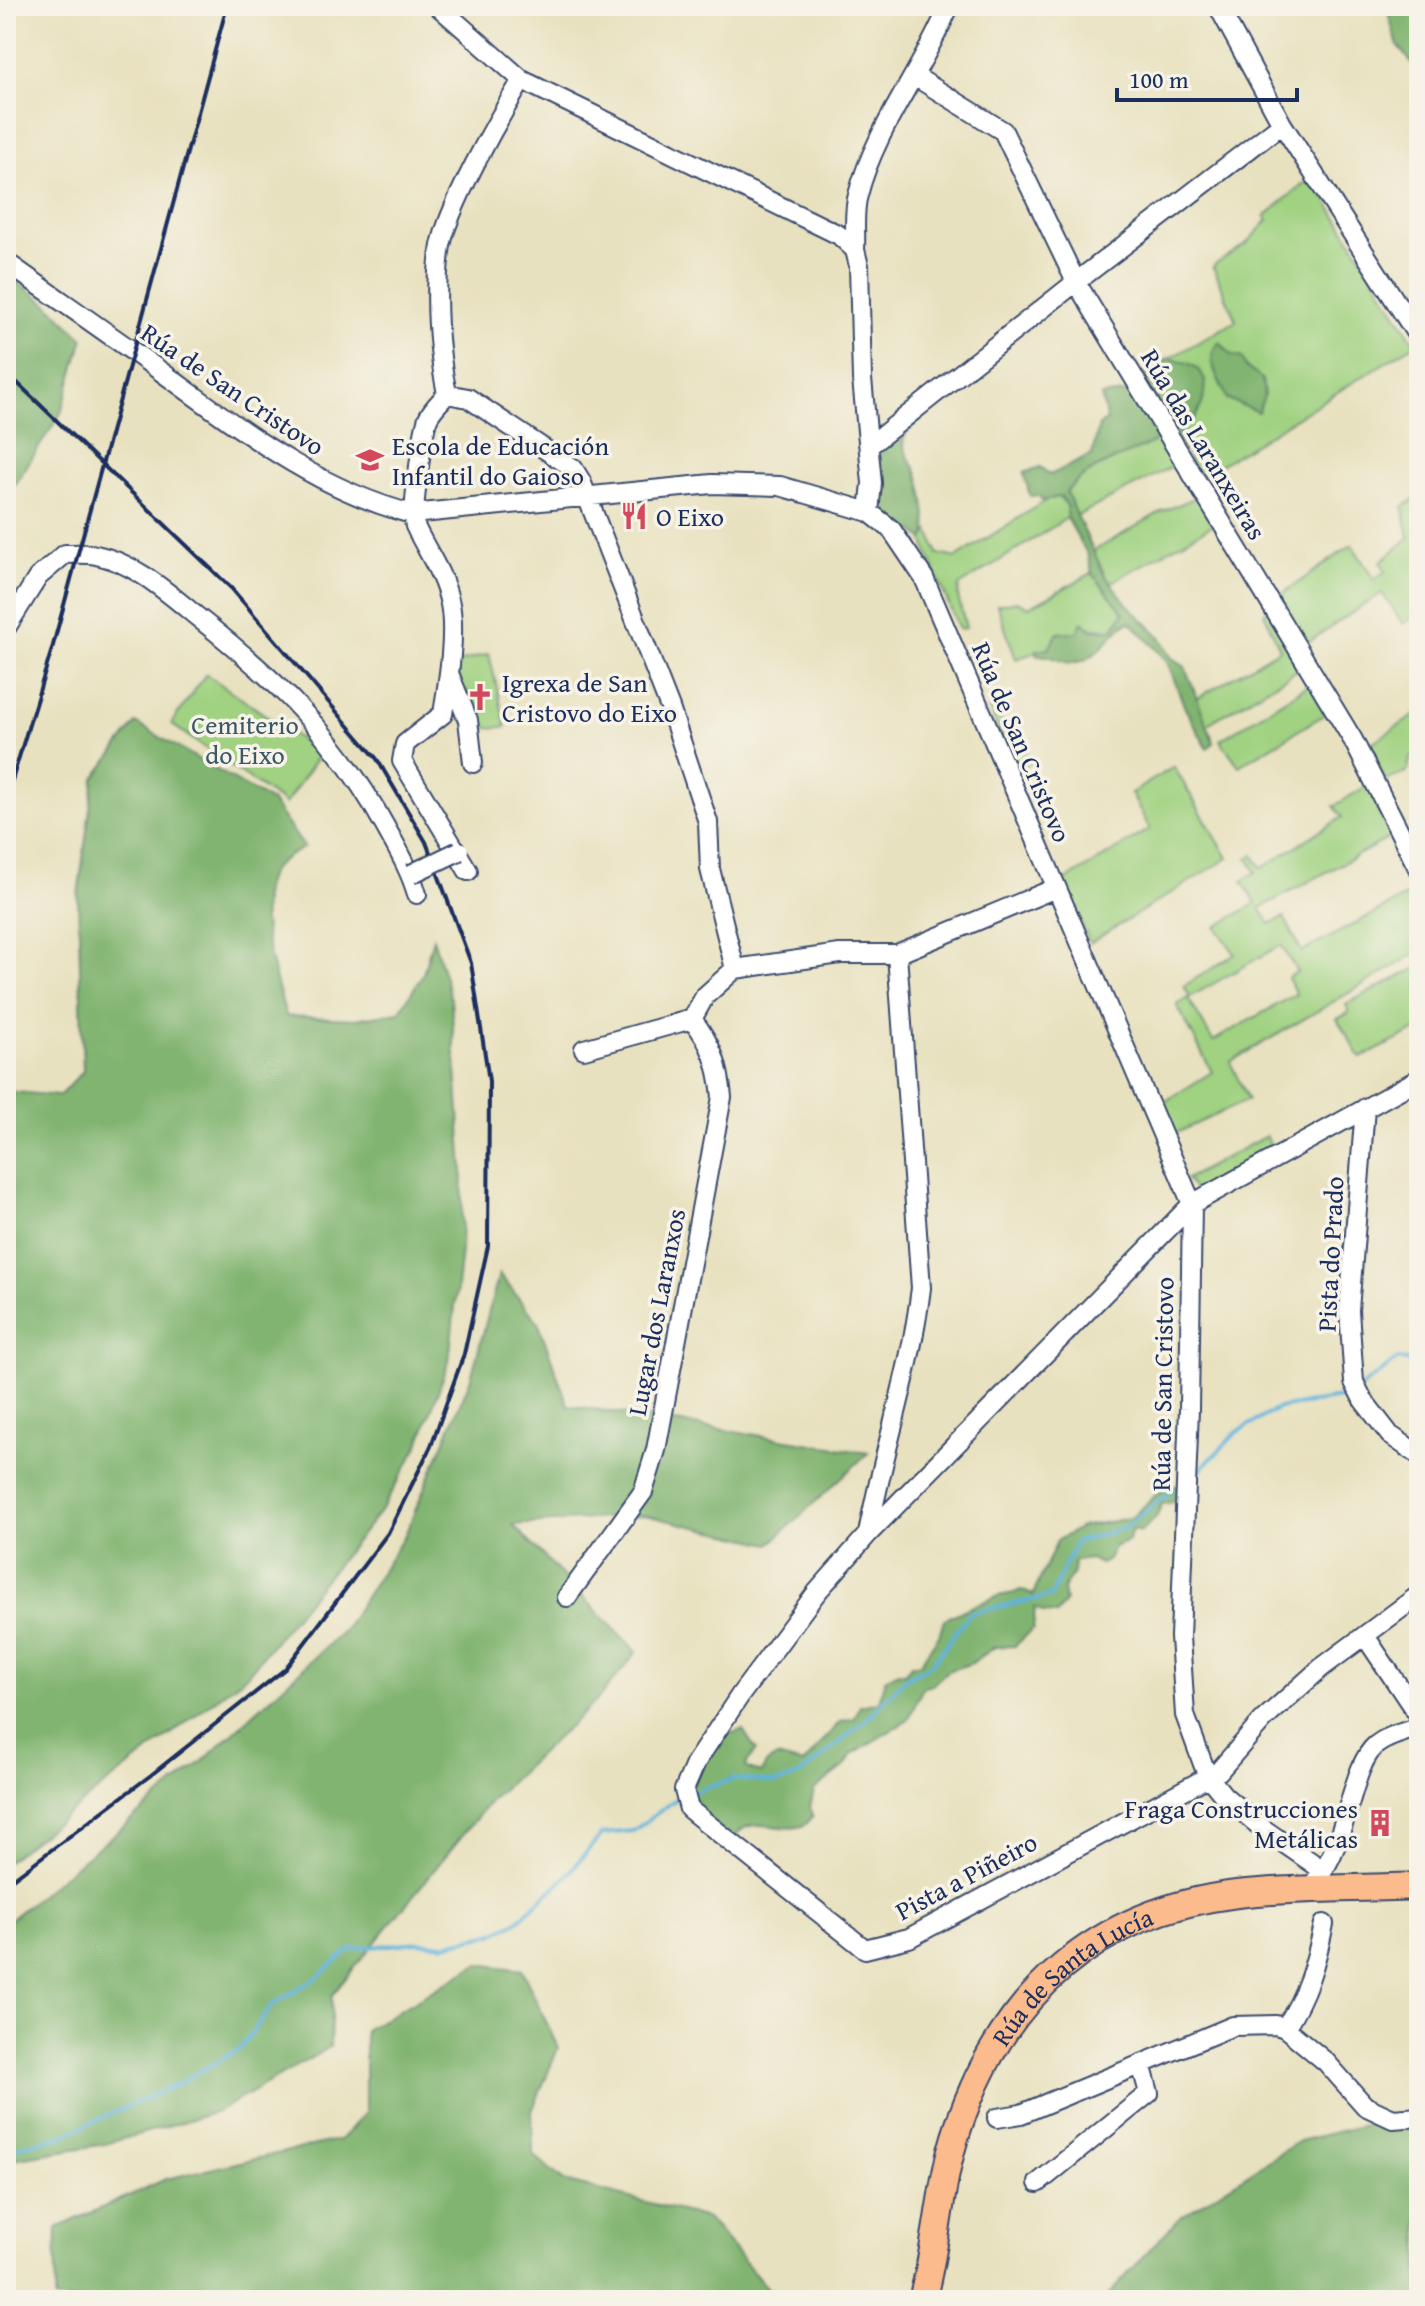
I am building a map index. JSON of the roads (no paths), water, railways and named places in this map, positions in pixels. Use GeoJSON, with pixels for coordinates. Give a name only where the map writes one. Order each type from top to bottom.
{"type":"FeatureCollection","features":[{"type":"Feature","properties":{"kind":"highway","name":"Rúa de Santa Lucía"},"geometry":{"type":"LineString","coordinates":[[922,2300],[956,2132],[971,2089],[1008,2022],[1049,1975],[1116,1929],[1173,1906],[1316,1881],[1419,1886]]}},
{"type":"Feature","properties":{"kind":"highway","name":"Rúa de Santa Lucía"},"geometry":{"type":"LineString","coordinates":[[936,2300],[961,2161],[976,2109],[995,2067],[1016,2034],[1059,1984],[1102,1949],[1141,1928],[1226,1903],[1419,1897]]}},
{"type":"Feature","properties":{"kind":"street"},"geometry":{"type":"LineString","coordinates":[[438,6],[522,80],[839,235],[855,250]]}},
{"type":"Feature","properties":{"kind":"street"},"geometry":{"type":"LineString","coordinates":[[869,512],[872,483],[862,379],[859,266],[855,250],[857,198],[870,157],[916,77],[949,6]]}},
{"type":"Feature","properties":{"kind":"street"},"geometry":{"type":"LineString","coordinates":[[1218,6],[1282,124],[1419,338]]}},
{"type":"Feature","properties":{"kind":"street","name":"Rúa das Laranxeiras"},"geometry":{"type":"LineString","coordinates":[[916,77],[1003,131],[1076,282],[1353,740],[1419,870]]}},
{"type":"Feature","properties":{"kind":"street"},"geometry":{"type":"LineString","coordinates":[[447,394],[440,355],[440,250],[463,190],[522,80]]}},
{"type":"Feature","properties":{"kind":"street"},"geometry":{"type":"LineString","coordinates":[[869,446],[1282,124]]}},
{"type":"Feature","properties":{"kind":"street","name":"Rúa de San Cristovo"},"geometry":{"type":"LineString","coordinates":[[6,262],[247,434],[317,478],[366,502],[412,514],[712,484],[780,486],[869,512],[891,529],[924,578],[1192,1204],[1189,1409],[1180,1637],[1185,1715],[1207,1775],[1224,1796],[1316,1881]]}},
{"type":"Feature","properties":{"kind":"street"},"geometry":{"type":"LineString","coordinates":[[447,394],[468,398],[573,468],[670,708],[708,822],[710,869],[735,969]]}},
{"type":"Feature","properties":{"kind":"street"},"geometry":{"type":"LineString","coordinates":[[447,394],[429,415],[419,446],[422,458],[412,514],[438,566],[451,605],[450,676],[443,714],[405,744],[402,761],[436,824],[459,851],[468,871]]}},
{"type":"Feature","properties":{"kind":"street"},"geometry":{"type":"LineString","coordinates":[[6,628],[38,577],[65,554],[97,555],[131,568],[244,652],[290,694],[372,801],[411,874],[417,894]]}},
{"type":"Feature","properties":{"kind":"street"},"geometry":{"type":"LineString","coordinates":[[450,676],[468,720],[473,763]]}},
{"type":"Feature","properties":{"kind":"street"},"geometry":{"type":"LineString","coordinates":[[411,874],[459,851]]}},
{"type":"Feature","properties":{"kind":"street"},"geometry":{"type":"LineString","coordinates":[[584,1049],[692,1019],[705,996],[735,969],[827,956],[897,954],[1056,888]]}},
{"type":"Feature","properties":{"kind":"street"},"geometry":{"type":"LineString","coordinates":[[868,1534],[877,1482],[914,1342],[921,1288],[897,954]]}},
{"type":"Feature","properties":{"kind":"street","name":"Lugar dos Laranxos"},"geometry":{"type":"LineString","coordinates":[[567,1597],[643,1492],[656,1450],[722,1097],[719,1067],[707,1038],[692,1019]]}},
{"type":"Feature","properties":{"kind":"street","name":"Pista do Prado"},"geometry":{"type":"LineString","coordinates":[[686,1796],[696,1762],[741,1694],[817,1592],[868,1534],[1192,1204],[1419,1079]]}},
{"type":"Feature","properties":{"kind":"street","name":"Pista do Prado"},"geometry":{"type":"LineString","coordinates":[[1365,1108],[1349,1310],[1354,1382],[1363,1400],[1390,1435],[1419,1455]]}},
{"type":"Feature","properties":{"kind":"street"},"geometry":{"type":"LineString","coordinates":[[1207,1775],[1219,1771],[1263,1720],[1419,1595]]}},
{"type":"Feature","properties":{"kind":"street"},"geometry":{"type":"LineString","coordinates":[[1316,1881],[1335,1855],[1366,1757],[1391,1736],[1416,1722],[1365,1636]]}},
{"type":"Feature","properties":{"kind":"street","name":"Pista a Piñeiro"},"geometry":{"type":"LineString","coordinates":[[686,1796],[689,1809],[865,1949],[909,1938],[1207,1775]]}},
{"type":"Feature","properties":{"kind":"street"},"geometry":{"type":"LineString","coordinates":[[1285,2028],[1301,2004],[1315,1969],[1324,1924]]}},
{"type":"Feature","properties":{"kind":"street"},"geometry":{"type":"LineString","coordinates":[[997,2118],[1021,2114],[1233,2026],[1276,2025],[1285,2028],[1326,2062],[1365,2106],[1393,2119],[1419,2117]]}},
{"type":"Feature","properties":{"kind":"street"},"geometry":{"type":"LineString","coordinates":[[1038,2183],[1149,2093],[1141,2064]]}},
{"type":"Feature","properties":{"kind":"waterway"},"geometry":{"type":"LineString","coordinates":[[1361,1387],[1398,1359],[1419,1364]]}},
{"type":"Feature","properties":{"kind":"waterway"},"geometry":{"type":"LineString","coordinates":[[1200,1470],[1237,1432],[1279,1408],[1346,1397],[1353,1392]]}},
{"type":"Feature","properties":{"kind":"waterway"},"geometry":{"type":"LineString","coordinates":[[691,1793],[734,1779],[778,1783],[803,1773],[866,1720],[905,1679],[932,1664],[970,1613],[1051,1596],[1076,1542],[1125,1528],[1172,1490]]}},
{"type":"Feature","properties":{"kind":"waterway"},"geometry":{"type":"LineString","coordinates":[[6,2150],[64,2135],[176,2085],[241,2048],[272,2005],[316,1978],[351,1949],[417,1942],[444,1945],[492,1934],[515,1923],[564,1879],[602,1834],[633,1831],[679,1797]]}},
{"type":"Feature","properties":{"kind":"railway"},"geometry":{"type":"LineString","coordinates":[[6,800],[52,649],[227,6]]}},
{"type":"Feature","properties":{"kind":"railway"},"geometry":{"type":"LineString","coordinates":[[6,372],[232,589],[377,759],[426,842],[471,963],[489,1081],[488,1246],[464,1354],[431,1446],[388,1533],[285,1669],[6,1884]]}},
{"type":"Feature","properties":{"kind":"place","name":"Escola de Educación Infantil do Gaioso"},"geometry":{"type":"Point","coordinates":[370,460]}},
{"type":"Feature","properties":{"kind":"place","name":"O Eixo"},"geometry":{"type":"Point","coordinates":[634,516]}},
{"type":"Feature","properties":{"kind":"place","name":"Igrexa de San Cristovo do Eixo"},"geometry":{"type":"Point","coordinates":[480,697]}},
{"type":"Feature","properties":{"kind":"place","name":"Fraga Construcciones Metálicas"},"geometry":{"type":"Point","coordinates":[1380,1823]}},
{"type":"Feature","properties":{"kind":"park label","name":"Cemiterio do Eixo"},"geometry":{"type":"Point","coordinates":[245,739]}}]}
